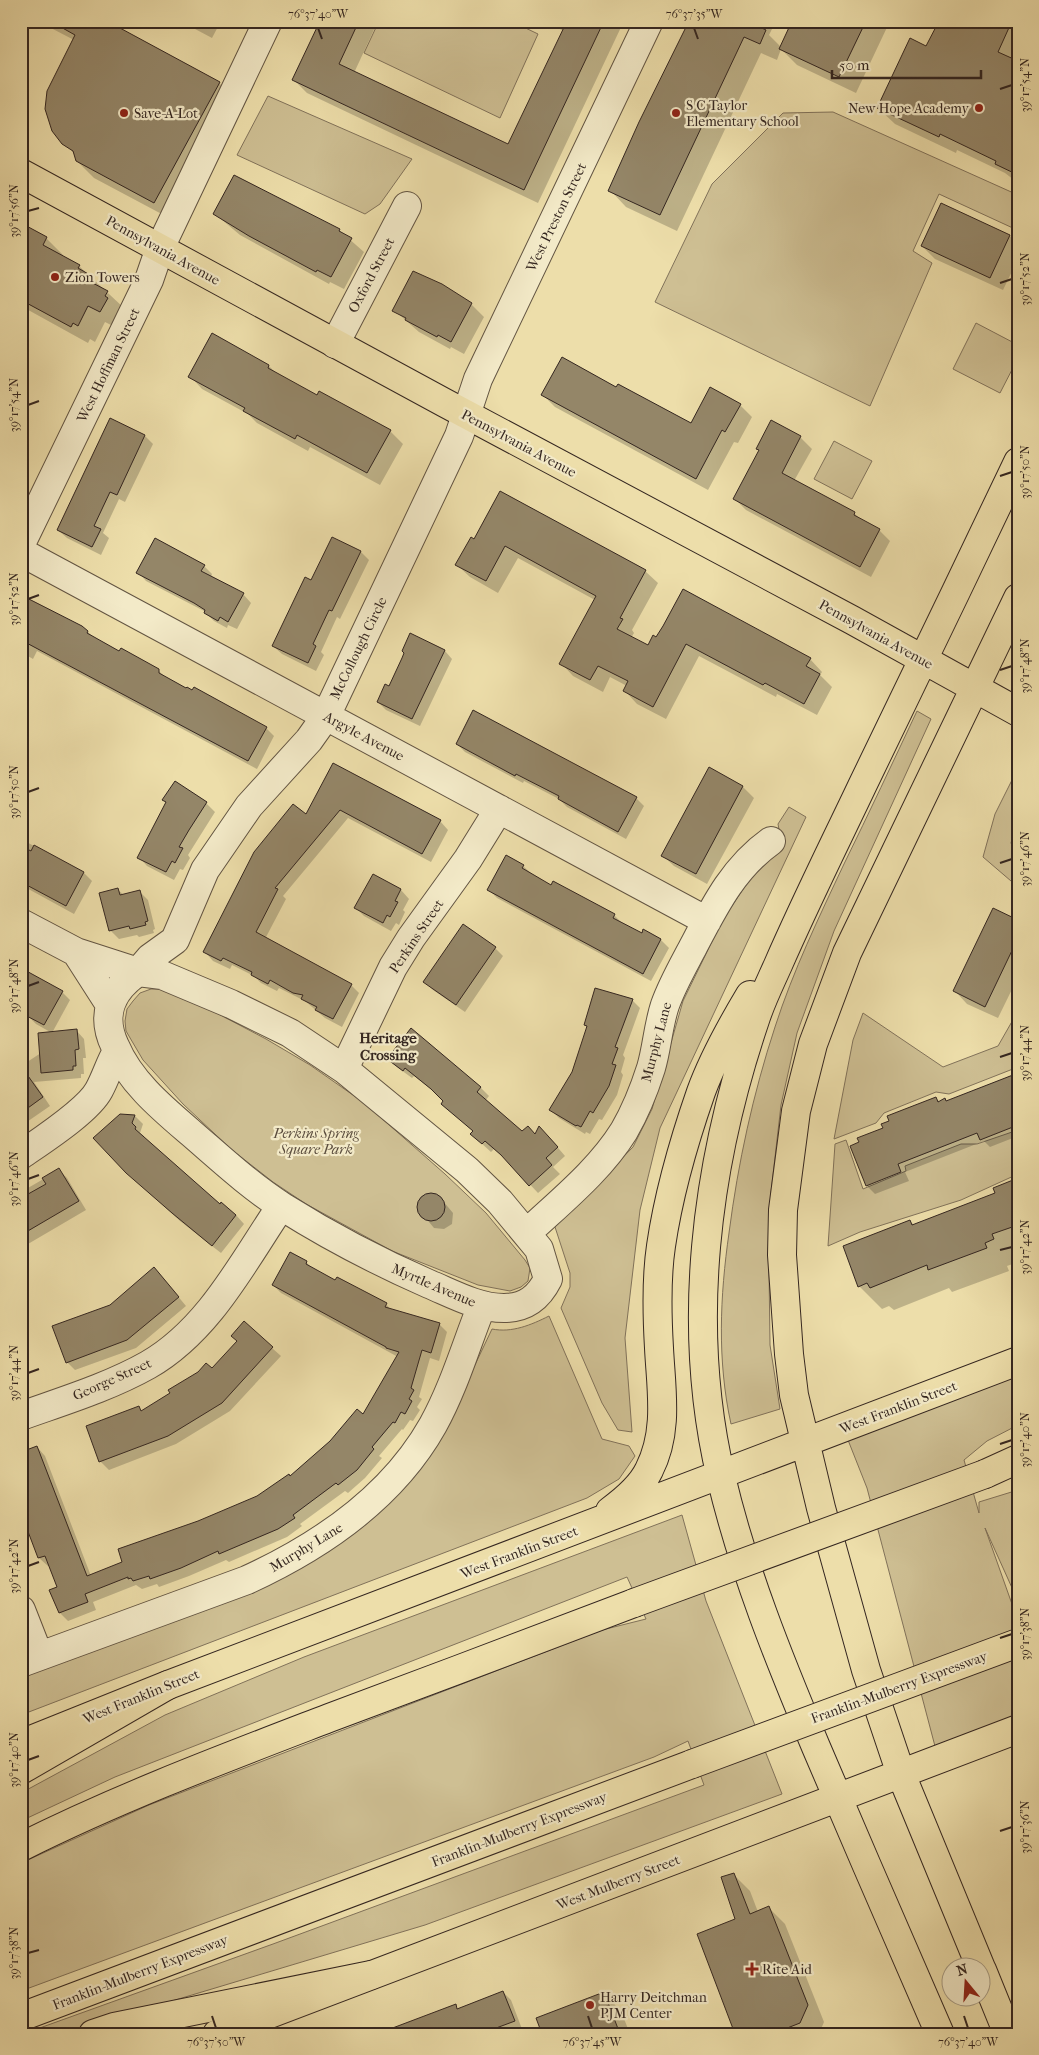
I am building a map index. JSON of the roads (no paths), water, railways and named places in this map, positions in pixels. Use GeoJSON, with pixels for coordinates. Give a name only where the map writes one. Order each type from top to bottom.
{"type":"FeatureCollection","features":[{"type":"Feature","properties":{"kind":"main road","name":"Pennsylvania Avenue"},"geometry":{"type":"LineString","coordinates":[[21,174],[1018,712]]}},
{"type":"Feature","properties":{"kind":"main road"},"geometry":{"type":"LineString","coordinates":[[940,2034],[838,1799],[766,1622],[738,1537],[720,1475],[711,1422],[703,1315],[705,1251],[711,1196],[735,1086],[756,1016],[795,926],[1018,462]]}},
{"type":"Feature","properties":{"kind":"main road"},"geometry":{"type":"LineString","coordinates":[[976,1958],[901,1774],[866,1670],[805,1443],[794,1395],[790,1362],[782,1255],[783,1210],[796,1111],[813,1044],[847,953],[1018,598]]}},
{"type":"Feature","properties":{"kind":"main road"},"geometry":{"type":"LineString","coordinates":[[590,1525],[630,1496],[648,1472],[656,1453],[662,1422],[658,1303],[661,1247],[672,1192],[701,1091],[745,1004],[795,926]]}},
{"type":"Feature","properties":{"kind":"main road","name":"West Franklin Street"},"geometry":{"type":"LineString","coordinates":[[21,1744],[168,1685],[1018,1361]]}},
{"type":"Feature","properties":{"kind":"main road"},"geometry":{"type":"LineString","coordinates":[[21,1847],[62,1826],[146,1789],[634,1603],[985,1474],[1018,1459]]}},
{"type":"Feature","properties":{"kind":"main road","name":"Franklin-Mulberry Expressway"},"geometry":{"type":"LineString","coordinates":[[21,2017],[1018,1643]]}},
{"type":"Feature","properties":{"kind":"main road"},"geometry":{"type":"LineString","coordinates":[[21,1770],[168,1685]]}},
{"type":"Feature","properties":{"kind":"main road","name":"West Mulberry Street"},"geometry":{"type":"LineString","coordinates":[[217,2034],[262,2026],[371,1975],[1018,1729]]}},
{"type":"Feature","properties":{"kind":"main road"},"geometry":{"type":"LineString","coordinates":[[93,2034],[114,2027],[371,1975]]}},
{"type":"Feature","properties":{"kind":"main road"},"geometry":{"type":"LineString","coordinates":[[992,1995],[1008,2034]]}},
{"type":"Feature","properties":{"kind":"street","name":"West Hoffman Street"},"geometry":{"type":"LineString","coordinates":[[21,544],[149,280],[160,248],[268,21]]}},
{"type":"Feature","properties":{"kind":"street","name":"West Preston Street"},"geometry":{"type":"LineString","coordinates":[[466,414],[478,379],[649,21]]}},
{"type":"Feature","properties":{"kind":"street","name":"Oxford Street"},"geometry":{"type":"LineString","coordinates":[[335,344],[407,206]]}},
{"type":"Feature","properties":{"kind":"street","name":"McCollough Circle"},"geometry":{"type":"LineString","coordinates":[[175,940],[205,870],[249,806],[309,740],[326,716],[459,436],[466,414]]}},
{"type":"Feature","properties":{"kind":"street","name":"Argyle Avenue"},"geometry":{"type":"LineString","coordinates":[[21,552],[707,921]]}},
{"type":"Feature","properties":{"kind":"street","name":"Perkins Street"},"geometry":{"type":"LineString","coordinates":[[344,1069],[393,967],[411,938],[468,859],[499,809]]}},
{"type":"Feature","properties":{"kind":"street","name":"Murphy Lane"},"geometry":{"type":"LineString","coordinates":[[527,1233],[603,1160],[624,1131],[640,1099],[651,1067],[657,1033],[665,1004],[707,921],[726,886],[741,867],[754,853],[771,841]]}},
{"type":"Feature","properties":{"kind":"street","name":"Myrtle Avenue"},"geometry":{"type":"LineString","coordinates":[[21,923],[76,952],[138,972],[162,975],[193,988],[290,1033],[344,1069],[467,1170],[500,1202],[539,1249],[548,1278],[542,1291],[533,1300],[520,1306],[504,1308],[482,1305],[393,1268],[281,1206],[225,1162],[188,1131],[134,1077],[117,1051],[110,1033],[108,1018],[110,1006],[116,991],[125,981],[138,972]]}},
{"type":"Feature","properties":{"kind":"street"},"geometry":{"type":"LineString","coordinates":[[138,972],[150,958],[175,940],[181,968],[193,988]]}},
{"type":"Feature","properties":{"kind":"street"},"geometry":{"type":"LineString","coordinates":[[76,952],[110,1006]]}},
{"type":"Feature","properties":{"kind":"street"},"geometry":{"type":"LineString","coordinates":[[21,1155],[48,1137],[80,1110],[98,1091],[117,1051]]}},
{"type":"Feature","properties":{"kind":"street"},"geometry":{"type":"LineString","coordinates":[[98,1091],[119,1087],[134,1077]]}},
{"type":"Feature","properties":{"kind":"street","name":"George Street"},"geometry":{"type":"LineString","coordinates":[[21,1416],[149,1365],[172,1348],[197,1325],[221,1296],[281,1206]]}},
{"type":"Feature","properties":{"kind":"street","name":"Murphy Lane"},"geometry":{"type":"LineString","coordinates":[[30,1659],[247,1580],[282,1564],[318,1543],[348,1522],[396,1474],[432,1426],[448,1393],[482,1305]]}},
{"type":"Feature","properties":{"kind":"street"},"geometry":{"type":"LineString","coordinates":[[21,1610],[30,1659]]}},
{"type":"Feature","properties":{"kind":"place","name":"New Hope Academy"},"geometry":{"type":"Point","coordinates":[979,108]}},
{"type":"Feature","properties":{"kind":"place","name":"Save-A-Lot"},"geometry":{"type":"Point","coordinates":[124,113]}},
{"type":"Feature","properties":{"kind":"place","name":"S C Taylor Elementary School"},"geometry":{"type":"Point","coordinates":[676,113]}},
{"type":"Feature","properties":{"kind":"place","name":"Zion Towers"},"geometry":{"type":"Point","coordinates":[55,277]}},
{"type":"Feature","properties":{"kind":"place","name":"Rite Aid"},"geometry":{"type":"Point","coordinates":[752,1969]}},
{"type":"Feature","properties":{"kind":"place","name":"Harry Deitchman PJM Center"},"geometry":{"type":"Point","coordinates":[590,2005]}},
{"type":"Feature","properties":{"kind":"district","name":"Heritage Crossing"},"geometry":{"type":"Point","coordinates":[388,1046]}},
{"type":"Feature","properties":{"kind":"park label","name":"Perkins Spring Square Park"},"geometry":{"type":"Point","coordinates":[316,1142]}}]}
